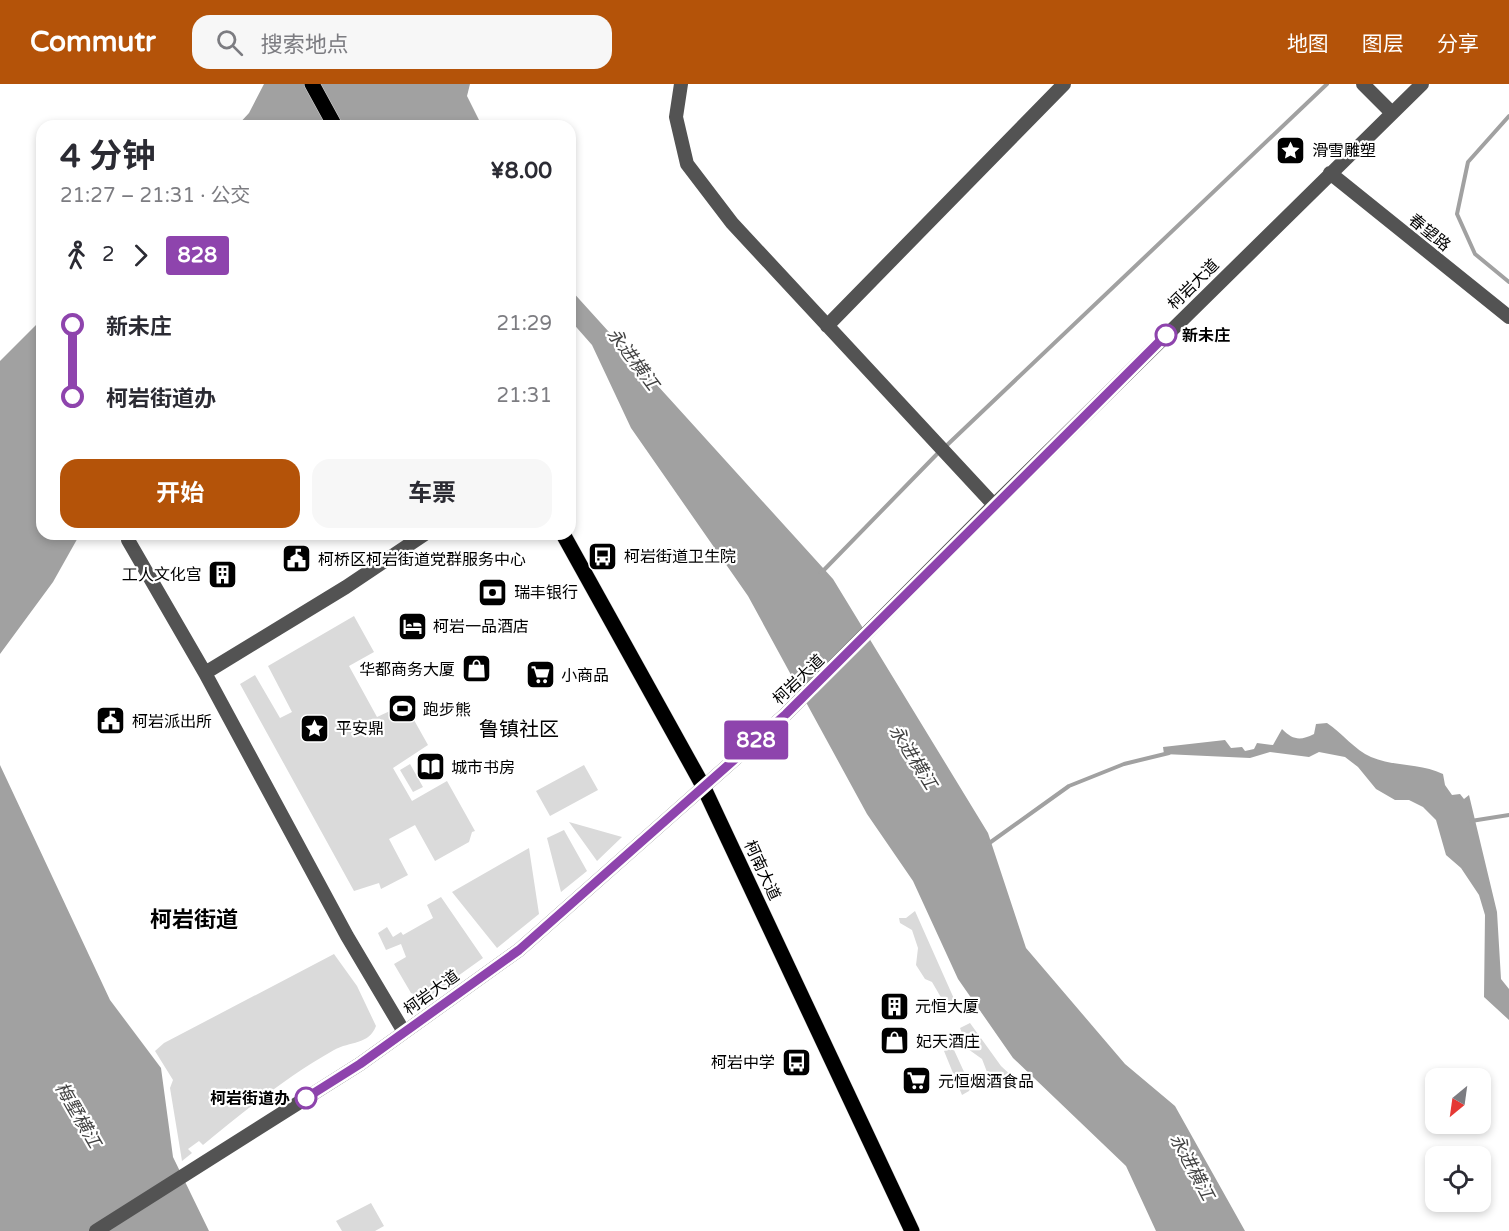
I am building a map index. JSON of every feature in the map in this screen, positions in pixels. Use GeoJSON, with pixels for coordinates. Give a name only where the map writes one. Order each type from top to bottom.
{"type":"FeatureCollection","features":[{"type":"Feature","properties":{"kind":"main road"},"geometry":{"type":"LineString","coordinates":[[312,84],[332,120]]}},
{"type":"Feature","properties":{"kind":"main road","name":"柯南大道"},"geometry":{"type":"LineString","coordinates":[[566,540],[703,786],[912,1231]]}},
{"type":"Feature","properties":{"kind":"street"},"geometry":{"type":"LineString","coordinates":[[681,84],[676,117],[687,164],[732,223],[994,505]]}},
{"type":"Feature","properties":{"kind":"street"},"geometry":{"type":"LineString","coordinates":[[827,326],[1064,84]]}},
{"type":"Feature","properties":{"kind":"street"},"geometry":{"type":"LineString","coordinates":[[1363,84],[1392,113]]}},
{"type":"Feature","properties":{"kind":"street","name":"柯岩大道"},"geometry":{"type":"LineString","coordinates":[[96,1231],[360,1064],[519,950],[786,714],[994,505],[1422,84]]}},
{"type":"Feature","properties":{"kind":"street","name":"春望路"},"geometry":{"type":"LineString","coordinates":[[1330,173],[1509,317]]}},
{"type":"Feature","properties":{"kind":"street"},"geometry":{"type":"LineString","coordinates":[[128,540],[205,673],[341,925],[404,1032]]}},
{"type":"Feature","properties":{"kind":"street"},"geometry":{"type":"LineString","coordinates":[[205,673],[247,650],[416,540]]}},
{"type":"Feature","properties":{"kind":"shaded area"},"geometry":{"type":"Polygon","coordinates":[[[354,616],[374,652],[349,666],[377,717],[405,704],[428,745],[393,768],[412,801],[447,781],[475,831],[472,832],[469,842],[435,861],[415,825],[389,839],[408,875],[381,889],[379,883],[354,891],[240,684],[255,675],[280,718],[292,712],[268,666],[354,616]]]}},
{"type":"Feature","properties":{"kind":"shaded area"},"geometry":{"type":"Polygon","coordinates":[[[410,764],[423,787],[413,792],[400,770],[410,764]]]}},
{"type":"Feature","properties":{"kind":"shaded area"},"geometry":{"type":"Polygon","coordinates":[[[584,765],[598,790],[550,816],[536,791],[584,765]]]}},
{"type":"Feature","properties":{"kind":"shaded area"},"geometry":{"type":"Polygon","coordinates":[[[569,822],[622,837],[597,861],[569,822]]]}},
{"type":"Feature","properties":{"kind":"shaded area"},"geometry":{"type":"Polygon","coordinates":[[[564,830],[587,871],[561,892],[547,838],[564,830]]]}},
{"type":"Feature","properties":{"kind":"shaded area"},"geometry":{"type":"Polygon","coordinates":[[[529,848],[539,914],[497,948],[452,892],[529,848]]]}},
{"type":"Feature","properties":{"kind":"shaded area"},"geometry":{"type":"Polygon","coordinates":[[[441,897],[483,958],[430,996],[423,997],[411,993],[394,964],[406,957],[401,944],[386,950],[378,933],[387,927],[393,937],[401,932],[403,935],[433,918],[427,905],[441,897]]]}},
{"type":"Feature","properties":{"kind":"shaded area"},"geometry":{"type":"Polygon","coordinates":[[[915,911],[955,1001],[946,1006],[932,982],[925,979],[916,965],[918,948],[912,930],[900,923],[899,918],[906,918],[915,911]]]}},
{"type":"Feature","properties":{"kind":"shaded area"},"geometry":{"type":"Polygon","coordinates":[[[334,954],[357,986],[376,1026],[373,1032],[364,1040],[340,1047],[299,1071],[203,1145],[199,1141],[188,1149],[192,1153],[182,1161],[170,1088],[173,1080],[155,1051],[164,1043],[334,954]]]}},
{"type":"Feature","properties":{"kind":"shaded area"},"geometry":{"type":"Polygon","coordinates":[[[970,1023],[1001,1066],[1015,1079],[994,1090],[982,1059],[968,1049],[960,1028],[970,1023]]]}},
{"type":"Feature","properties":{"kind":"shaded area"},"geometry":{"type":"Polygon","coordinates":[[[954,1050],[971,1087],[962,1095],[944,1051],[954,1050]]]}},
{"type":"Feature","properties":{"kind":"shaded area"},"geometry":{"type":"Polygon","coordinates":[[[371,1203],[384,1226],[375,1231],[342,1231],[336,1221],[371,1203]]]}},
{"type":"Feature","properties":{"kind":"water"},"geometry":{"type":"Polygon","coordinates":[[[264,84],[470,84],[467,96],[479,120],[243,120],[249,113],[264,84]]]}},
{"type":"Feature","properties":{"kind":"water","name":"永进横江"},"geometry":{"type":"Polygon","coordinates":[[[576,296],[833,579],[988,833],[1026,948],[1125,1064],[1175,1106],[1245,1231],[1156,1231],[1126,1166],[1013,1058],[958,979],[913,881],[867,814],[748,596],[631,428],[592,345],[576,327],[576,296]]]}},
{"type":"Feature","properties":{"kind":"water"},"geometry":{"type":"Polygon","coordinates":[[[36,325],[36,540],[77,540],[53,582],[0,654],[0,361],[36,325]]]}},
{"type":"Feature","properties":{"kind":"water"},"geometry":{"type":"Polygon","coordinates":[[[1327,723],[1371,757],[1443,774],[1445,785],[1452,795],[1460,794],[1464,799],[1469,795],[1497,912],[1501,979],[1509,989],[1509,1020],[1484,997],[1485,915],[1479,895],[1461,868],[1446,855],[1436,820],[1423,807],[1409,800],[1395,800],[1376,789],[1358,767],[1345,757],[1319,752],[1309,757],[1270,752],[1250,758],[1164,754],[1163,747],[1225,740],[1231,748],[1242,747],[1245,751],[1254,749],[1257,743],[1273,745],[1282,729],[1293,737],[1305,738],[1314,734],[1316,724],[1327,723]]]}},
{"type":"Feature","properties":{"kind":"water","name":"梅墅横江"},"geometry":{"type":"Polygon","coordinates":[[[0,765],[110,1000],[161,1068],[173,1157],[209,1231],[0,1231],[0,765]]]}},
{"type":"Feature","properties":{"kind":"waterway"},"geometry":{"type":"LineString","coordinates":[[945,447],[1327,84]]}},
{"type":"Feature","properties":{"kind":"waterway"},"geometry":{"type":"LineString","coordinates":[[1509,116],[1468,162],[1457,214],[1475,254],[1509,282]]}},
{"type":"Feature","properties":{"kind":"waterway"},"geometry":{"type":"LineString","coordinates":[[821,573],[939,452]]}},
{"type":"Feature","properties":{"kind":"waterway"},"geometry":{"type":"LineString","coordinates":[[988,844],[1069,786],[1124,764],[1169,753]]}},
{"type":"Feature","properties":{"kind":"waterway"},"geometry":{"type":"LineString","coordinates":[[1471,821],[1509,815]]}},
{"type":"Feature","properties":{"kind":"bus line","name":"828"},"geometry":{"type":"LineString","coordinates":[[306,1098],[360,1064],[519,950],[600,875],[786,714],[1166,335]]}},
{"type":"Feature","properties":{"kind":"place","name":"滑雪雕塑"},"geometry":{"type":"Point","coordinates":[1291,150]}},
{"type":"Feature","properties":{"kind":"place","name":"新未庄"},"geometry":{"type":"Point","coordinates":[1166,335]}},
{"type":"Feature","properties":{"kind":"place","name":"柯岩街道卫生院"},"geometry":{"type":"Point","coordinates":[603,556]}},
{"type":"Feature","properties":{"kind":"place","name":"柯桥区柯岩街道党群服务中心"},"geometry":{"type":"Point","coordinates":[297,559]}},
{"type":"Feature","properties":{"kind":"place","name":"工人文化宫"},"geometry":{"type":"Point","coordinates":[223,574]}},
{"type":"Feature","properties":{"kind":"place","name":"瑞丰银行"},"geometry":{"type":"Point","coordinates":[493,592]}},
{"type":"Feature","properties":{"kind":"place","name":"柯岩一品酒店"},"geometry":{"type":"Point","coordinates":[412,626]}},
{"type":"Feature","properties":{"kind":"place","name":"华都商务大厦"},"geometry":{"type":"Point","coordinates":[476,669]}},
{"type":"Feature","properties":{"kind":"place","name":"小商品"},"geometry":{"type":"Point","coordinates":[540,675]}},
{"type":"Feature","properties":{"kind":"place","name":"跑步熊"},"geometry":{"type":"Point","coordinates":[402,709]}},
{"type":"Feature","properties":{"kind":"place","name":"柯岩派出所"},"geometry":{"type":"Point","coordinates":[111,721]}},
{"type":"Feature","properties":{"kind":"place","name":"平安鼎"},"geometry":{"type":"Point","coordinates":[315,728]}},
{"type":"Feature","properties":{"kind":"place","name":"城市书房"},"geometry":{"type":"Point","coordinates":[430,767]}},
{"type":"Feature","properties":{"kind":"place","name":"元恒大厦"},"geometry":{"type":"Point","coordinates":[894,1006]}},
{"type":"Feature","properties":{"kind":"place","name":"妃天酒庄"},"geometry":{"type":"Point","coordinates":[895,1041]}},
{"type":"Feature","properties":{"kind":"place","name":"柯岩中学"},"geometry":{"type":"Point","coordinates":[796,1062]}},
{"type":"Feature","properties":{"kind":"place","name":"元恒烟酒食品"},"geometry":{"type":"Point","coordinates":[917,1081]}},
{"type":"Feature","properties":{"kind":"place","name":"柯岩街道办"},"geometry":{"type":"Point","coordinates":[306,1098]}},
{"type":"Feature","properties":{"kind":"district","name":"鲁镇社区"},"geometry":{"type":"Point","coordinates":[519,729]}},
{"type":"Feature","properties":{"kind":"district","name":"柯岩街道"},"geometry":{"type":"Point","coordinates":[194,919]}}]}
